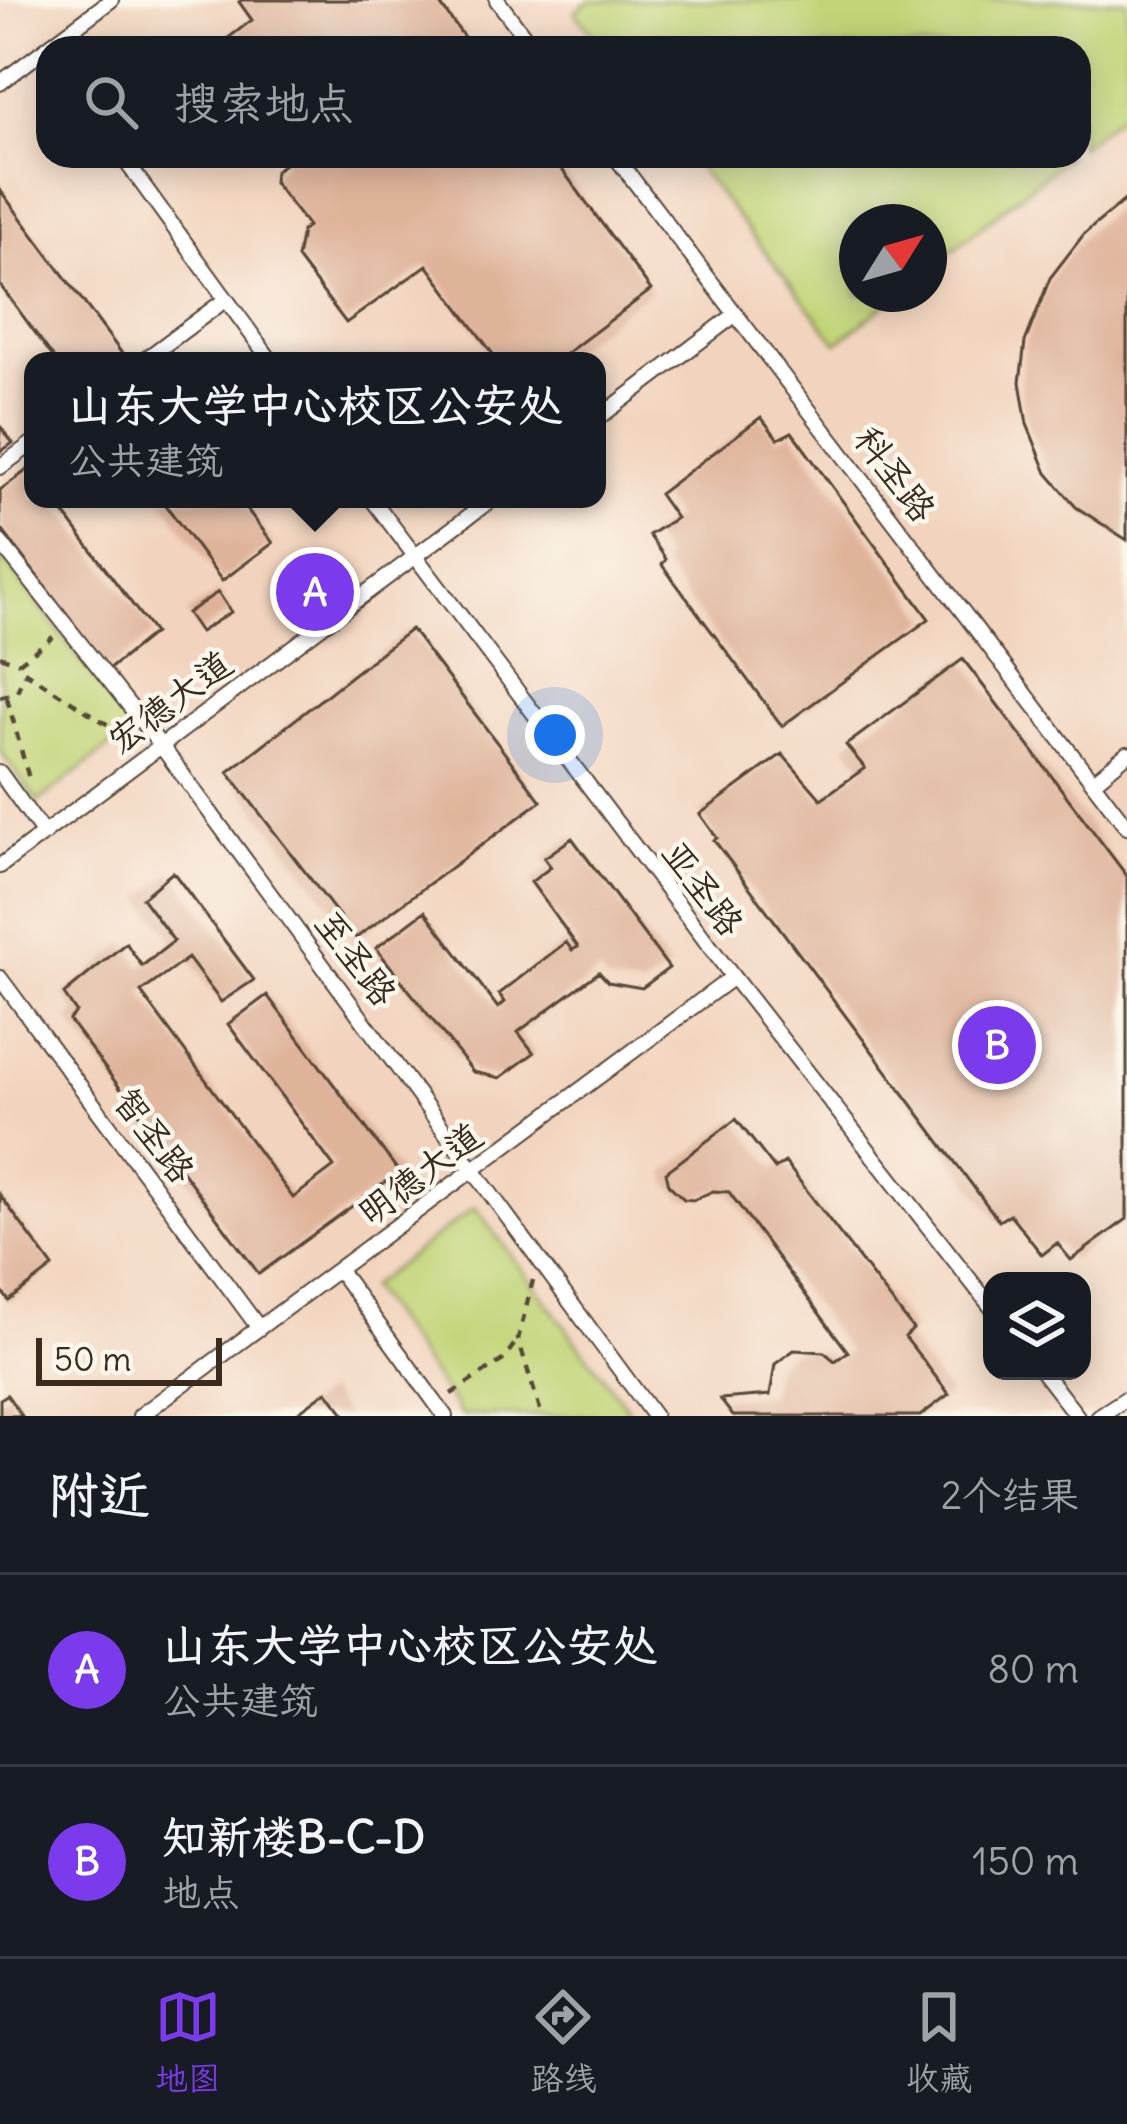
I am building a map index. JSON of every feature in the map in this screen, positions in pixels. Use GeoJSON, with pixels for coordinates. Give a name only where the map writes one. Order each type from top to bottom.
{"type":"FeatureCollection","features":[{"type":"Feature","properties":{"kind":"lane"},"geometry":{"type":"LineString","coordinates":[[65,36],[111,0]]}},
{"type":"Feature","properties":{"kind":"lane"},"geometry":{"type":"LineString","coordinates":[[499,1],[524,36]]}},
{"type":"Feature","properties":{"kind":"lane"},"geometry":{"type":"LineString","coordinates":[[0,82],[36,58]]}},
{"type":"Feature","properties":{"kind":"lane"},"geometry":{"type":"LineString","coordinates":[[131,168],[264,352]]}},
{"type":"Feature","properties":{"kind":"lane","name":"科圣路"},"geometry":{"type":"LineString","coordinates":[[624,168],[1127,827]]}},
{"type":"Feature","properties":{"kind":"lane"},"geometry":{"type":"LineString","coordinates":[[155,352],[225,300]]}},
{"type":"Feature","properties":{"kind":"lane"},"geometry":{"type":"LineString","coordinates":[[606,412],[736,314]]}},
{"type":"Feature","properties":{"kind":"lane"},"geometry":{"type":"LineString","coordinates":[[0,467],[24,449]]}},
{"type":"Feature","properties":{"kind":"lane","name":"亚圣路"},"geometry":{"type":"LineString","coordinates":[[379,508],[733,977],[983,1296]]}},
{"type":"Feature","properties":{"kind":"lane","name":"宏德大道"},"geometry":{"type":"LineString","coordinates":[[0,866],[480,508]]}},
{"type":"Feature","properties":{"kind":"lane","name":"至圣路"},"geometry":{"type":"LineString","coordinates":[[0,542],[69,624],[157,750],[476,1170],[654,1416]]}},
{"type":"Feature","properties":{"kind":"lane"},"geometry":{"type":"LineString","coordinates":[[1093,782],[1127,754]]}},
{"type":"Feature","properties":{"kind":"lane"},"geometry":{"type":"LineString","coordinates":[[0,773],[44,834]]}},
{"type":"Feature","properties":{"kind":"lane","name":"明德大道"},"geometry":{"type":"LineString","coordinates":[[140,1416],[733,977]]}},
{"type":"Feature","properties":{"kind":"lane","name":"智圣路"},"geometry":{"type":"LineString","coordinates":[[0,978],[260,1328]]}},
{"type":"Feature","properties":{"kind":"lane"},"geometry":{"type":"LineString","coordinates":[[340,1272],[441,1410]]}},
{"type":"Feature","properties":{"kind":"lane"},"geometry":{"type":"LineString","coordinates":[[1049,1380],[1077,1416]]}},
{"type":"Feature","properties":{"kind":"lane"},"geometry":{"type":"LineString","coordinates":[[1099,1416],[1127,1398]]}},
{"type":"Feature","properties":{"kind":"path"},"geometry":{"type":"LineString","coordinates":[[19,663],[69,624]]}},
{"type":"Feature","properties":{"kind":"path"},"geometry":{"type":"LineString","coordinates":[[0,656],[19,663],[24,671],[157,750]]}},
{"type":"Feature","properties":{"kind":"path"},"geometry":{"type":"LineString","coordinates":[[24,671],[17,692],[4,697],[32,789]]}},
{"type":"Feature","properties":{"kind":"path"},"geometry":{"type":"LineString","coordinates":[[441,1410],[503,1360],[518,1339],[539,1257]]}},
{"type":"Feature","properties":{"kind":"path"},"geometry":{"type":"LineString","coordinates":[[518,1339],[542,1416]]}},
{"type":"Feature","properties":{"kind":"shaded area"},"geometry":{"type":"Polygon","coordinates":[[[0,0],[1127,0],[1127,1416],[0,1416],[0,0]]]}},
{"type":"Feature","properties":{"kind":"green space"},"geometry":{"type":"Polygon","coordinates":[[[590,0],[1127,0],[1127,109],[1091,138],[1091,36],[594,36],[575,12],[590,0]]]}},
{"type":"Feature","properties":{"kind":"green space"},"geometry":{"type":"Polygon","coordinates":[[[698,168],[1053,168],[947,254],[947,204],[839,204],[839,312],[876,312],[837,343],[698,168]]]}},
{"type":"Feature","properties":{"kind":"green space"},"geometry":{"type":"Polygon","coordinates":[[[0,554],[133,729],[38,802],[0,751],[0,554]]]}},
{"type":"Feature","properties":{"kind":"green space"},"geometry":{"type":"Polygon","coordinates":[[[475,1207],[633,1416],[462,1416],[369,1287],[475,1207]]]}},
{"type":"Feature","properties":{"kind":"building"},"geometry":{"type":"Polygon","coordinates":[[[437,0],[463,36],[231,36],[252,20],[239,2],[437,0]]]}},
{"type":"Feature","properties":{"kind":"building"},"geometry":{"type":"Polygon","coordinates":[[[561,168],[651,290],[568,352],[491,352],[427,265],[346,323],[297,258],[302,231],[308,226],[274,182],[275,171],[561,168]]]}},
{"type":"Feature","properties":{"kind":"building"},"geometry":{"type":"Polygon","coordinates":[[[0,190],[121,352],[49,352],[0,285],[0,190]]]}},
{"type":"Feature","properties":{"kind":"building"},"geometry":{"type":"Polygon","coordinates":[[[1127,198],[1127,540],[1076,507],[1047,473],[1027,424],[1020,382],[1025,342],[1050,278],[1084,234],[1127,198]]]}},
{"type":"Feature","properties":{"kind":"building"},"geometry":{"type":"Polygon","coordinates":[[[761,417],[778,439],[792,432],[929,619],[782,726],[662,565],[666,559],[649,535],[676,518],[659,494],[761,417]]]}},
{"type":"Feature","properties":{"kind":"building"},"geometry":{"type":"Polygon","coordinates":[[[0,426],[13,443],[0,452],[0,426]]]}},
{"type":"Feature","properties":{"kind":"building"},"geometry":{"type":"Polygon","coordinates":[[[24,472],[24,508],[60,508],[154,633],[108,670],[0,527],[0,490],[24,472]]]}},
{"type":"Feature","properties":{"kind":"building"},"geometry":{"type":"Polygon","coordinates":[[[168,508],[246,508],[273,543],[222,581],[168,508]]]}},
{"type":"Feature","properties":{"kind":"building"},"geometry":{"type":"Polygon","coordinates":[[[218,592],[231,612],[200,632],[187,613],[218,592]]]}},
{"type":"Feature","properties":{"kind":"building"},"geometry":{"type":"Polygon","coordinates":[[[411,629],[541,801],[356,938],[228,772],[411,629]]]}},
{"type":"Feature","properties":{"kind":"building"},"geometry":{"type":"Polygon","coordinates":[[[963,659],[1127,876],[1127,1219],[1071,1260],[1057,1243],[1042,1255],[1010,1214],[999,1221],[714,840],[700,814],[782,754],[821,799],[865,768],[846,745],[963,659]]]}},
{"type":"Feature","properties":{"kind":"building"},"geometry":{"type":"Polygon","coordinates":[[[572,838],[669,968],[642,988],[608,982],[599,972],[518,1032],[534,1053],[500,1078],[473,1072],[376,948],[425,911],[498,1008],[505,1002],[499,994],[566,942],[572,950],[578,947],[531,882],[551,867],[544,858],[572,838]]]}},
{"type":"Feature","properties":{"kind":"building"},"geometry":{"type":"Polygon","coordinates":[[[173,872],[254,980],[221,1002],[188,958],[141,992],[293,1198],[334,1167],[228,1024],[267,995],[399,1172],[259,1274],[69,1020],[76,1012],[64,994],[126,943],[142,966],[174,941],[142,898],[173,872]]]}},
{"type":"Feature","properties":{"kind":"building"},"geometry":{"type":"Polygon","coordinates":[[[736,1119],[775,1169],[785,1162],[913,1329],[905,1337],[949,1394],[920,1416],[733,1416],[720,1399],[770,1395],[775,1364],[794,1350],[824,1352],[835,1361],[848,1352],[729,1192],[684,1199],[669,1185],[666,1172],[736,1119]]]}},
{"type":"Feature","properties":{"kind":"building"},"geometry":{"type":"Polygon","coordinates":[[[0,1195],[53,1267],[9,1301],[0,1289],[0,1195]]]}},
{"type":"Feature","properties":{"kind":"building"},"geometry":{"type":"Polygon","coordinates":[[[327,1391],[346,1416],[293,1416],[327,1391]]]}},
{"type":"Feature","properties":{"kind":"building"},"geometry":{"type":"Polygon","coordinates":[[[7,1395],[22,1416],[0,1416],[0,1399],[7,1395]]]}},
{"type":"Feature","properties":{"kind":"place","name":"山东大学中心校区公安处"},"geometry":{"type":"Point","coordinates":[315,592]}},
{"type":"Feature","properties":{"kind":"place","name":"知新楼B-C-D"},"geometry":{"type":"Point","coordinates":[997,1045]}}]}
